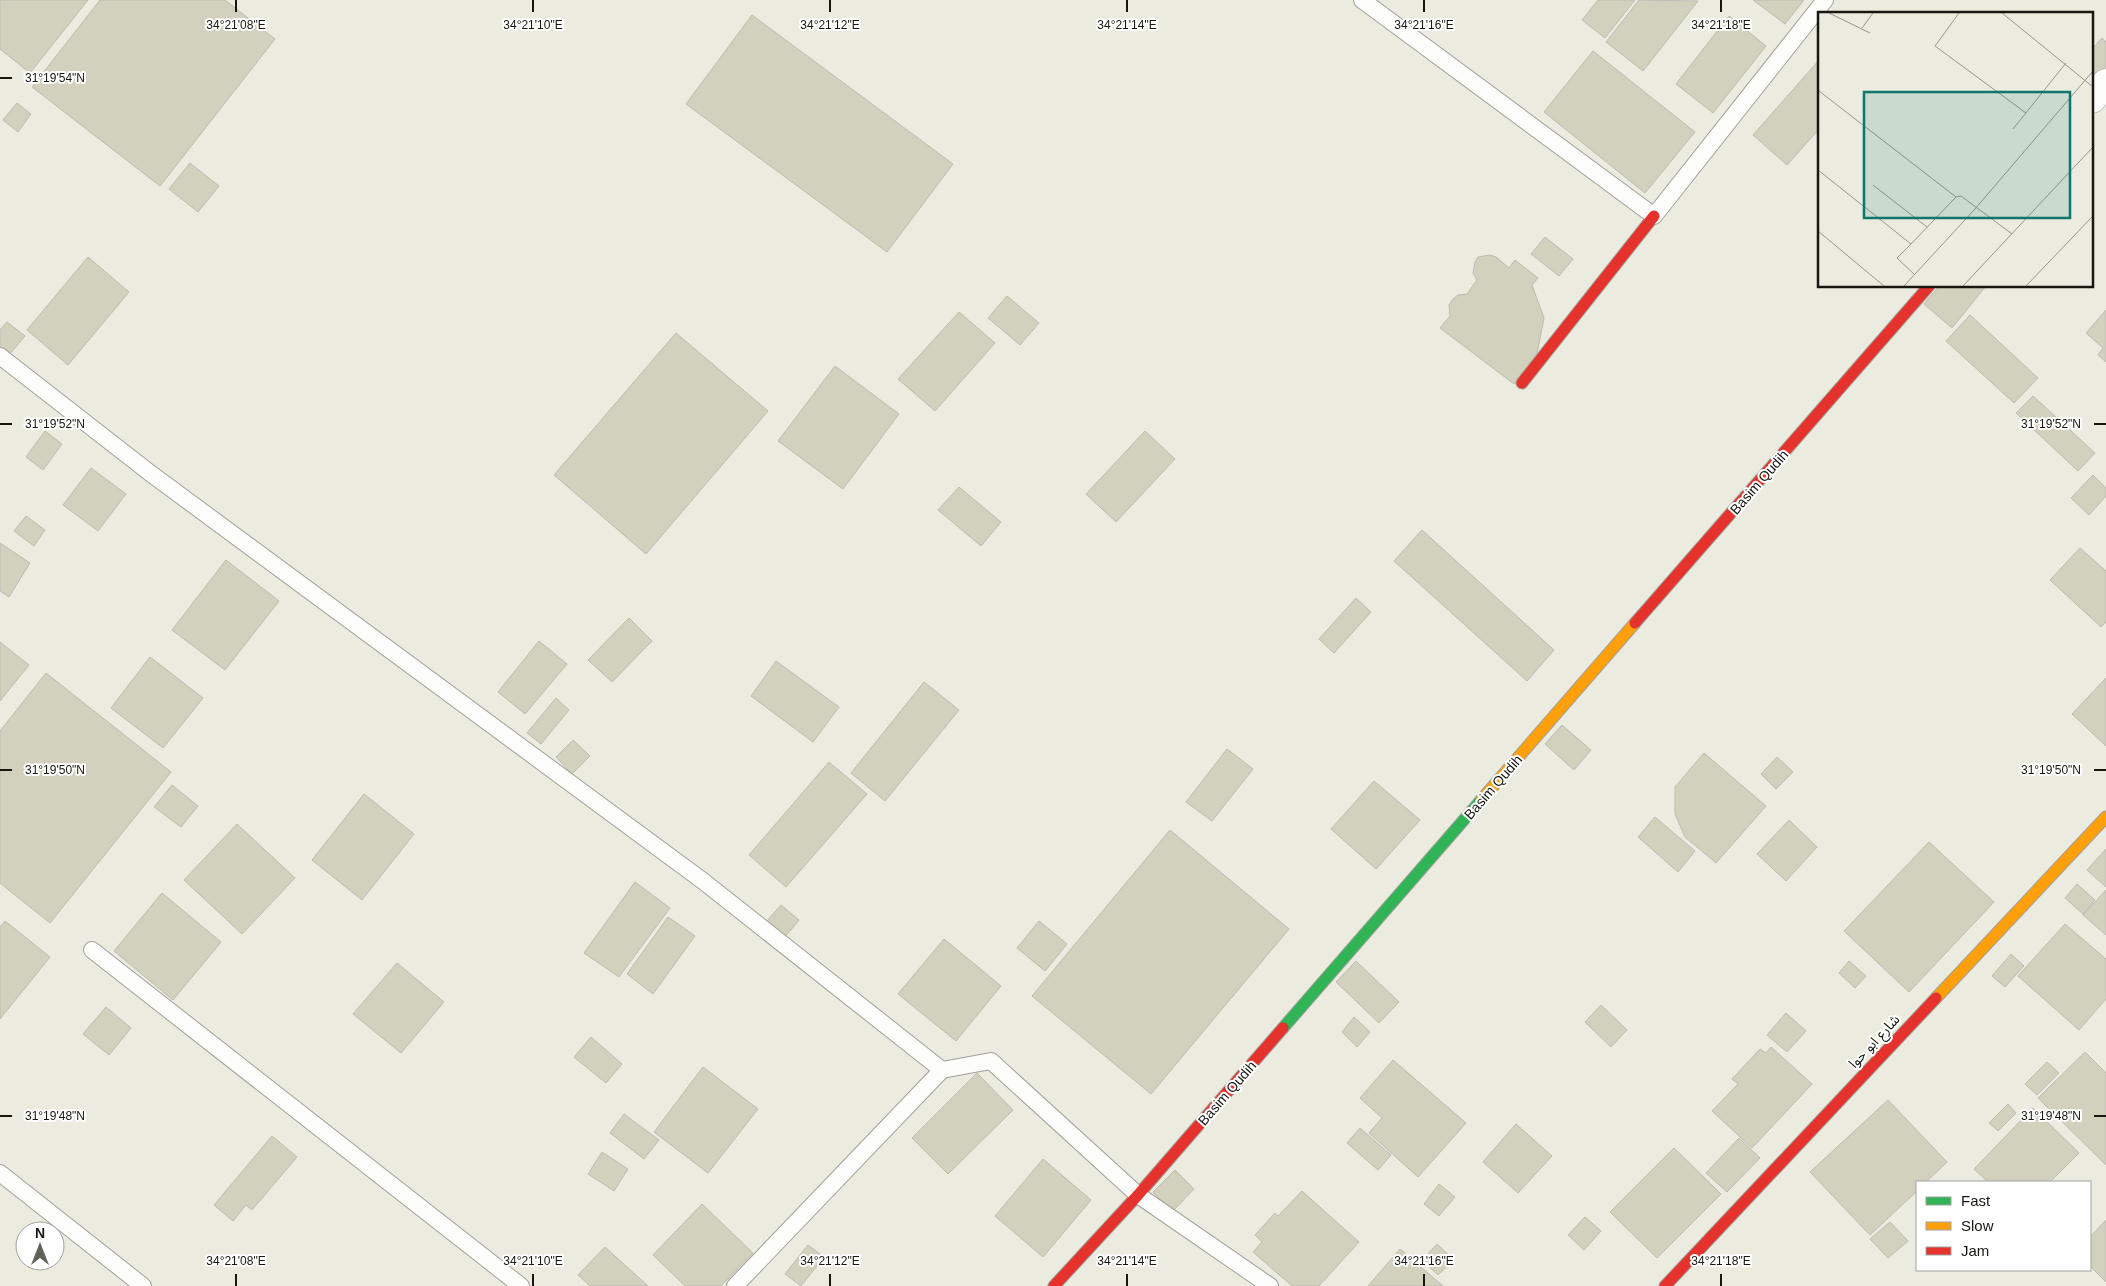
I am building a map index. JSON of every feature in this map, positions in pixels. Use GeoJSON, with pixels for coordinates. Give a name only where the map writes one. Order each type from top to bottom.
{"type":"FeatureCollection","features":[{"type":"Feature","properties":{"kind":"street"},"geometry":{"type":"LineString","coordinates":[[2094,97],[2106,83]]}},
{"type":"Feature","properties":{"kind":"street"},"geometry":{"type":"LineString","coordinates":[[1522,383],[1654,216]]}},
{"type":"Feature","properties":{"kind":"street","name":"Basim Qudih"},"geometry":{"type":"LineString","coordinates":[[1054,1286],[1138,1196],[1927,288]]}},
{"type":"Feature","properties":{"kind":"street","name":"شارع ابو حوا"},"geometry":{"type":"LineString","coordinates":[[1665,1286],[2106,817]]}},
{"type":"Feature","properties":{"kind":"lane"},"geometry":{"type":"LineString","coordinates":[[1362,0],[1654,216],[1825,0]]}},
{"type":"Feature","properties":{"kind":"lane"},"geometry":{"type":"LineString","coordinates":[[0,356],[158,479],[702,881],[942,1070]]}},
{"type":"Feature","properties":{"kind":"lane"},"geometry":{"type":"LineString","coordinates":[[92,950],[521,1286]]}},
{"type":"Feature","properties":{"kind":"lane"},"geometry":{"type":"LineString","coordinates":[[735,1286],[942,1070],[991,1061],[1138,1196],[1270,1286]]}},
{"type":"Feature","properties":{"kind":"lane"},"geometry":{"type":"LineString","coordinates":[[0,1173],[143,1286]]}},
{"type":"Feature","properties":{"kind":"building"},"geometry":{"type":"Polygon","coordinates":[[[0,0],[88,0],[30,73],[0,49],[0,0]]]}},
{"type":"Feature","properties":{"kind":"building"},"geometry":{"type":"Polygon","coordinates":[[[100,0],[225,0],[275,39],[160,186],[32,87],[100,0]]]}},
{"type":"Feature","properties":{"kind":"building"},"geometry":{"type":"Polygon","coordinates":[[[1598,0],[1635,0],[1605,38],[1582,20],[1598,0]]]}},
{"type":"Feature","properties":{"kind":"building"},"geometry":{"type":"Polygon","coordinates":[[[1639,0],[1698,1],[1643,71],[1606,42],[1639,0]]]}},
{"type":"Feature","properties":{"kind":"building"},"geometry":{"type":"Polygon","coordinates":[[[1753,0],[1804,0],[1785,24],[1753,0]]]}},
{"type":"Feature","properties":{"kind":"building"},"geometry":{"type":"Polygon","coordinates":[[[752,15],[953,164],[887,252],[686,104],[752,15]]]}},
{"type":"Feature","properties":{"kind":"building"},"geometry":{"type":"Polygon","coordinates":[[[1729,16],[1766,46],[1713,113],[1676,84],[1729,16]]]}},
{"type":"Feature","properties":{"kind":"building"},"geometry":{"type":"Polygon","coordinates":[[[2102,38],[2106,42],[2106,66],[2097,77],[2094,75],[2094,47],[2102,38]]]}},
{"type":"Feature","properties":{"kind":"building"},"geometry":{"type":"Polygon","coordinates":[[[1593,51],[1695,132],[1645,193],[1544,112],[1593,51]]]}},
{"type":"Feature","properties":{"kind":"building"},"geometry":{"type":"Polygon","coordinates":[[[1818,61],[1818,130],[1787,165],[1753,135],[1818,61]]]}},
{"type":"Feature","properties":{"kind":"building"},"geometry":{"type":"Polygon","coordinates":[[[17,103],[31,114],[18,132],[3,120],[17,103]]]}},
{"type":"Feature","properties":{"kind":"building"},"geometry":{"type":"Polygon","coordinates":[[[190,163],[219,186],[198,212],[169,189],[190,163]]]}},
{"type":"Feature","properties":{"kind":"building"},"geometry":{"type":"Polygon","coordinates":[[[1545,237],[1573,259],[1559,276],[1531,254],[1545,237]]]}},
{"type":"Feature","properties":{"kind":"building"},"geometry":{"type":"Polygon","coordinates":[[[1490,255],[1496,257],[1509,268],[1515,260],[1538,278],[1532,285],[1544,318],[1537,354],[1514,384],[1440,328],[1450,316],[1449,305],[1453,299],[1458,295],[1467,294],[1477,280],[1473,273],[1478,257],[1490,255]]]}},
{"type":"Feature","properties":{"kind":"building"},"geometry":{"type":"Polygon","coordinates":[[[88,257],[129,292],[68,365],[27,330],[88,257]]]}},
{"type":"Feature","properties":{"kind":"building"},"geometry":{"type":"Polygon","coordinates":[[[1937,288],[1984,288],[1952,328],[1924,304],[1937,288]]]}},
{"type":"Feature","properties":{"kind":"building"},"geometry":{"type":"Polygon","coordinates":[[[1007,296],[1039,323],[1020,345],[988,318],[1007,296]]]}},
{"type":"Feature","properties":{"kind":"building"},"geometry":{"type":"Polygon","coordinates":[[[2106,310],[2106,362],[2098,355],[2103,348],[2086,333],[2106,310]]]}},
{"type":"Feature","properties":{"kind":"building"},"geometry":{"type":"Polygon","coordinates":[[[959,312],[995,343],[935,411],[898,379],[959,312]]]}},
{"type":"Feature","properties":{"kind":"building"},"geometry":{"type":"Polygon","coordinates":[[[1970,315],[2038,378],[2014,403],[1946,341],[1970,315]]]}},
{"type":"Feature","properties":{"kind":"building"},"geometry":{"type":"Polygon","coordinates":[[[7,322],[25,336],[9,355],[0,348],[0,330],[7,322]]]}},
{"type":"Feature","properties":{"kind":"building"},"geometry":{"type":"Polygon","coordinates":[[[676,333],[768,411],[646,554],[554,475],[676,333]]]}},
{"type":"Feature","properties":{"kind":"building"},"geometry":{"type":"Polygon","coordinates":[[[835,366],[899,414],[843,489],[778,441],[835,366]]]}},
{"type":"Feature","properties":{"kind":"building"},"geometry":{"type":"Polygon","coordinates":[[[2033,396],[2095,453],[2078,471],[2016,413],[2033,396]]]}},
{"type":"Feature","properties":{"kind":"building"},"geometry":{"type":"Polygon","coordinates":[[[45,431],[62,444],[43,470],[26,457],[45,431]]]}},
{"type":"Feature","properties":{"kind":"building"},"geometry":{"type":"Polygon","coordinates":[[[1145,431],[1175,459],[1116,522],[1086,494],[1145,431]]]}},
{"type":"Feature","properties":{"kind":"building"},"geometry":{"type":"Polygon","coordinates":[[[91,468],[126,494],[98,531],[63,505],[91,468]]]}},
{"type":"Feature","properties":{"kind":"building"},"geometry":{"type":"Polygon","coordinates":[[[2093,475],[2106,488],[2106,496],[2089,515],[2071,498],[2093,475]]]}},
{"type":"Feature","properties":{"kind":"building"},"geometry":{"type":"Polygon","coordinates":[[[959,487],[1001,522],[981,546],[938,510],[959,487]]]}},
{"type":"Feature","properties":{"kind":"building"},"geometry":{"type":"Polygon","coordinates":[[[26,516],[45,530],[34,546],[14,531],[26,516]]]}},
{"type":"Feature","properties":{"kind":"building"},"geometry":{"type":"Polygon","coordinates":[[[1422,530],[1554,650],[1527,681],[1394,561],[1422,530]]]}},
{"type":"Feature","properties":{"kind":"building"},"geometry":{"type":"Polygon","coordinates":[[[0,543],[30,563],[9,597],[0,591],[0,543]]]}},
{"type":"Feature","properties":{"kind":"building"},"geometry":{"type":"Polygon","coordinates":[[[2080,548],[2106,571],[2106,622],[2101,627],[2050,580],[2080,548]]]}},
{"type":"Feature","properties":{"kind":"building"},"geometry":{"type":"Polygon","coordinates":[[[226,560],[279,601],[225,670],[172,630],[226,560]]]}},
{"type":"Feature","properties":{"kind":"building"},"geometry":{"type":"Polygon","coordinates":[[[1356,598],[1371,612],[1334,653],[1319,639],[1356,598]]]}},
{"type":"Feature","properties":{"kind":"building"},"geometry":{"type":"Polygon","coordinates":[[[629,618],[652,641],[612,682],[588,660],[629,618]]]}},
{"type":"Feature","properties":{"kind":"building"},"geometry":{"type":"Polygon","coordinates":[[[539,641],[567,664],[525,714],[498,692],[539,641]]]}},
{"type":"Feature","properties":{"kind":"building"},"geometry":{"type":"Polygon","coordinates":[[[0,642],[29,665],[0,701],[0,642]]]}},
{"type":"Feature","properties":{"kind":"building"},"geometry":{"type":"Polygon","coordinates":[[[150,657],[203,698],[163,748],[111,708],[150,657]]]}},
{"type":"Feature","properties":{"kind":"building"},"geometry":{"type":"Polygon","coordinates":[[[776,661],[839,707],[813,742],[751,696],[776,661]]]}},
{"type":"Feature","properties":{"kind":"building"},"geometry":{"type":"Polygon","coordinates":[[[46,673],[171,772],[50,923],[0,883],[0,731],[46,673]]]}},
{"type":"Feature","properties":{"kind":"building"},"geometry":{"type":"Polygon","coordinates":[[[2106,678],[2106,746],[2072,714],[2106,678]]]}},
{"type":"Feature","properties":{"kind":"building"},"geometry":{"type":"Polygon","coordinates":[[[924,682],[959,710],[885,801],[851,773],[924,682]]]}},
{"type":"Feature","properties":{"kind":"building"},"geometry":{"type":"Polygon","coordinates":[[[556,698],[569,710],[541,744],[527,733],[556,698]]]}},
{"type":"Feature","properties":{"kind":"building"},"geometry":{"type":"Polygon","coordinates":[[[1562,725],[1591,750],[1574,770],[1545,744],[1562,725]]]}},
{"type":"Feature","properties":{"kind":"building"},"geometry":{"type":"Polygon","coordinates":[[[573,740],[590,756],[572,774],[556,757],[573,740]]]}},
{"type":"Feature","properties":{"kind":"building"},"geometry":{"type":"Polygon","coordinates":[[[1227,749],[1253,769],[1212,821],[1186,802],[1227,749]]]}},
{"type":"Feature","properties":{"kind":"building"},"geometry":{"type":"Polygon","coordinates":[[[1704,753],[1766,806],[1716,863],[1685,837],[1675,814],[1675,787],[1704,753]]]}},
{"type":"Feature","properties":{"kind":"building"},"geometry":{"type":"Polygon","coordinates":[[[1777,757],[1793,772],[1776,789],[1761,774],[1777,757]]]}},
{"type":"Feature","properties":{"kind":"building"},"geometry":{"type":"Polygon","coordinates":[[[829,762],[867,794],[786,887],[749,855],[829,762]]]}},
{"type":"Feature","properties":{"kind":"building"},"geometry":{"type":"Polygon","coordinates":[[[1374,781],[1420,820],[1376,869],[1331,829],[1374,781]]]}},
{"type":"Feature","properties":{"kind":"building"},"geometry":{"type":"Polygon","coordinates":[[[172,785],[198,806],[181,827],[154,807],[172,785]]]}},
{"type":"Feature","properties":{"kind":"building"},"geometry":{"type":"Polygon","coordinates":[[[364,794],[414,834],[362,900],[312,860],[364,794]]]}},
{"type":"Feature","properties":{"kind":"building"},"geometry":{"type":"Polygon","coordinates":[[[1655,817],[1695,851],[1678,872],[1638,837],[1655,817]]]}},
{"type":"Feature","properties":{"kind":"building"},"geometry":{"type":"Polygon","coordinates":[[[1789,820],[1817,847],[1786,881],[1757,854],[1789,820]]]}},
{"type":"Feature","properties":{"kind":"building"},"geometry":{"type":"Polygon","coordinates":[[[237,824],[295,878],[242,934],[184,880],[237,824]]]}},
{"type":"Feature","properties":{"kind":"building"},"geometry":{"type":"Polygon","coordinates":[[[1170,830],[1289,929],[1151,1094],[1032,996],[1170,830]]]}},
{"type":"Feature","properties":{"kind":"building"},"geometry":{"type":"Polygon","coordinates":[[[1929,842],[1994,902],[1909,992],[1844,931],[1929,842]]]}},
{"type":"Feature","properties":{"kind":"building"},"geometry":{"type":"Polygon","coordinates":[[[2106,849],[2106,887],[2087,870],[2106,849]]]}},
{"type":"Feature","properties":{"kind":"building"},"geometry":{"type":"Polygon","coordinates":[[[635,882],[670,908],[619,977],[584,953],[635,882]]]}},
{"type":"Feature","properties":{"kind":"building"},"geometry":{"type":"Polygon","coordinates":[[[2077,884],[2095,900],[2083,914],[2065,898],[2077,884]]]}},
{"type":"Feature","properties":{"kind":"building"},"geometry":{"type":"Polygon","coordinates":[[[2106,890],[2106,935],[2083,915],[2106,890]]]}},
{"type":"Feature","properties":{"kind":"building"},"geometry":{"type":"Polygon","coordinates":[[[162,893],[221,942],[173,1000],[114,951],[162,893]]]}},
{"type":"Feature","properties":{"kind":"building"},"geometry":{"type":"Polygon","coordinates":[[[781,905],[799,920],[785,937],[766,922],[781,905]]]}},
{"type":"Feature","properties":{"kind":"building"},"geometry":{"type":"Polygon","coordinates":[[[668,917],[695,936],[653,994],[627,974],[668,917]]]}},
{"type":"Feature","properties":{"kind":"building"},"geometry":{"type":"Polygon","coordinates":[[[5,921],[50,957],[0,1019],[0,927],[5,921]]]}},
{"type":"Feature","properties":{"kind":"building"},"geometry":{"type":"Polygon","coordinates":[[[1039,921],[1067,944],[1045,971],[1017,948],[1039,921]]]}},
{"type":"Feature","properties":{"kind":"building"},"geometry":{"type":"Polygon","coordinates":[[[2065,924],[2106,959],[2106,999],[2079,1030],[2018,976],[2065,924]]]}},
{"type":"Feature","properties":{"kind":"building"},"geometry":{"type":"Polygon","coordinates":[[[944,939],[1001,986],[956,1041],[898,994],[944,939]]]}},
{"type":"Feature","properties":{"kind":"building"},"geometry":{"type":"Polygon","coordinates":[[[2011,954],[2024,966],[2005,987],[1992,976],[2011,954]]]}},
{"type":"Feature","properties":{"kind":"building"},"geometry":{"type":"Polygon","coordinates":[[[1356,961],[1399,1002],[1379,1023],[1336,982],[1356,961]]]}},
{"type":"Feature","properties":{"kind":"building"},"geometry":{"type":"Polygon","coordinates":[[[1849,961],[1866,976],[1855,988],[1839,973],[1849,961]]]}},
{"type":"Feature","properties":{"kind":"building"},"geometry":{"type":"Polygon","coordinates":[[[397,963],[444,1002],[401,1053],[353,1014],[397,963]]]}},
{"type":"Feature","properties":{"kind":"building"},"geometry":{"type":"Polygon","coordinates":[[[1601,1005],[1627,1030],[1611,1047],[1585,1022],[1601,1005]]]}},
{"type":"Feature","properties":{"kind":"building"},"geometry":{"type":"Polygon","coordinates":[[[106,1007],[131,1028],[109,1055],[83,1034],[106,1007]]]}},
{"type":"Feature","properties":{"kind":"building"},"geometry":{"type":"Polygon","coordinates":[[[1786,1013],[1806,1031],[1787,1052],[1767,1035],[1786,1013]]]}},
{"type":"Feature","properties":{"kind":"building"},"geometry":{"type":"Polygon","coordinates":[[[1354,1017],[1370,1032],[1357,1047],[1342,1032],[1354,1017]]]}},
{"type":"Feature","properties":{"kind":"building"},"geometry":{"type":"Polygon","coordinates":[[[591,1037],[622,1064],[606,1083],[574,1057],[591,1037]]]}},
{"type":"Feature","properties":{"kind":"building"},"geometry":{"type":"Polygon","coordinates":[[[1771,1047],[1812,1084],[1752,1148],[1712,1111],[1738,1084],[1732,1079],[1760,1049],[1766,1053],[1771,1047]]]}},
{"type":"Feature","properties":{"kind":"building"},"geometry":{"type":"Polygon","coordinates":[[[2085,1052],[2106,1073],[2106,1165],[2038,1098],[2085,1052]]]}},
{"type":"Feature","properties":{"kind":"building"},"geometry":{"type":"Polygon","coordinates":[[[1393,1060],[1466,1123],[1418,1177],[1369,1133],[1382,1118],[1360,1098],[1393,1060]]]}},
{"type":"Feature","properties":{"kind":"building"},"geometry":{"type":"Polygon","coordinates":[[[2047,1062],[2059,1073],[2037,1095],[2025,1084],[2047,1062]]]}},
{"type":"Feature","properties":{"kind":"building"},"geometry":{"type":"Polygon","coordinates":[[[703,1067],[758,1109],[708,1173],[654,1132],[703,1067]]]}},
{"type":"Feature","properties":{"kind":"building"},"geometry":{"type":"Polygon","coordinates":[[[977,1073],[1013,1110],[948,1174],[912,1138],[977,1073]]]}},
{"type":"Feature","properties":{"kind":"building"},"geometry":{"type":"Polygon","coordinates":[[[1888,1100],[1947,1162],[1927,1181],[1916,1181],[1916,1192],[1870,1235],[1810,1172],[1888,1100]]]}},
{"type":"Feature","properties":{"kind":"building"},"geometry":{"type":"Polygon","coordinates":[[[2008,1104],[2016,1113],[1998,1131],[1989,1123],[2008,1104]]]}},
{"type":"Feature","properties":{"kind":"building"},"geometry":{"type":"Polygon","coordinates":[[[2033,1108],[2079,1153],[2051,1181],[1987,1181],[1974,1169],[2033,1108]]]}},
{"type":"Feature","properties":{"kind":"building"},"geometry":{"type":"Polygon","coordinates":[[[624,1114],[659,1140],[644,1159],[610,1133],[624,1114]]]}},
{"type":"Feature","properties":{"kind":"building"},"geometry":{"type":"Polygon","coordinates":[[[1516,1124],[1552,1156],[1518,1193],[1483,1162],[1516,1124]]]}},
{"type":"Feature","properties":{"kind":"building"},"geometry":{"type":"Polygon","coordinates":[[[1360,1128],[1391,1155],[1378,1170],[1347,1143],[1360,1128]]]}},
{"type":"Feature","properties":{"kind":"building"},"geometry":{"type":"Polygon","coordinates":[[[272,1136],[297,1157],[252,1210],[246,1205],[233,1221],[214,1205],[272,1136]]]}},
{"type":"Feature","properties":{"kind":"building"},"geometry":{"type":"Polygon","coordinates":[[[1739,1138],[1760,1158],[1727,1192],[1706,1173],[1739,1138]]]}},
{"type":"Feature","properties":{"kind":"building"},"geometry":{"type":"Polygon","coordinates":[[[1674,1148],[1721,1194],[1657,1258],[1610,1212],[1674,1148]]]}},
{"type":"Feature","properties":{"kind":"building"},"geometry":{"type":"Polygon","coordinates":[[[602,1152],[628,1169],[614,1191],[588,1174],[602,1152]]]}},
{"type":"Feature","properties":{"kind":"building"},"geometry":{"type":"Polygon","coordinates":[[[1043,1159],[1091,1200],[1043,1257],[995,1216],[1043,1159]]]}},
{"type":"Feature","properties":{"kind":"building"},"geometry":{"type":"Polygon","coordinates":[[[1175,1170],[1194,1189],[1172,1212],[1153,1192],[1175,1170]]]}},
{"type":"Feature","properties":{"kind":"building"},"geometry":{"type":"Polygon","coordinates":[[[1439,1184],[1455,1197],[1439,1216],[1424,1204],[1439,1184]]]}},
{"type":"Feature","properties":{"kind":"building"},"geometry":{"type":"Polygon","coordinates":[[[1302,1191],[1359,1242],[1319,1286],[1292,1286],[1253,1252],[1262,1242],[1255,1235],[1275,1213],[1278,1216],[1302,1191]]]}},
{"type":"Feature","properties":{"kind":"building"},"geometry":{"type":"Polygon","coordinates":[[[702,1204],[753,1253],[721,1286],[685,1286],[653,1255],[702,1204]]]}},
{"type":"Feature","properties":{"kind":"building"},"geometry":{"type":"Polygon","coordinates":[[[1585,1217],[1601,1231],[1584,1250],[1568,1235],[1585,1217]]]}},
{"type":"Feature","properties":{"kind":"building"},"geometry":{"type":"Polygon","coordinates":[[[2106,1220],[2106,1282],[2091,1267],[2091,1236],[2106,1220]]]}},
{"type":"Feature","properties":{"kind":"building"},"geometry":{"type":"Polygon","coordinates":[[[1890,1222],[1908,1241],[1888,1258],[1870,1239],[1890,1222]]]}},
{"type":"Feature","properties":{"kind":"building"},"geometry":{"type":"Polygon","coordinates":[[[1437,1244],[1454,1260],[1438,1275],[1422,1260],[1437,1244]]]}},
{"type":"Feature","properties":{"kind":"building"},"geometry":{"type":"Polygon","coordinates":[[[808,1245],[824,1257],[801,1286],[785,1274],[808,1245]]]}},
{"type":"Feature","properties":{"kind":"building"},"geometry":{"type":"Polygon","coordinates":[[[605,1247],[648,1286],[590,1286],[578,1275],[605,1247]]]}},
{"type":"Feature","properties":{"kind":"building"},"geometry":{"type":"Polygon","coordinates":[[[1400,1249],[1443,1286],[1368,1286],[1400,1249]]]}},
{"type":"Feature","properties":{"kind":"traffic: fast"},"geometry":{"type":"LineString","coordinates":[[1283,1028],[1482,799]]}},
{"type":"Feature","properties":{"kind":"traffic: slow"},"geometry":{"type":"LineString","coordinates":[[1482,799],[1635,623]]}},
{"type":"Feature","properties":{"kind":"traffic: slow"},"geometry":{"type":"LineString","coordinates":[[1936,998],[2106,817]]}},
{"type":"Feature","properties":{"kind":"traffic: jam"},"geometry":{"type":"LineString","coordinates":[[1522,383],[1654,216]]}},
{"type":"Feature","properties":{"kind":"traffic: jam"},"geometry":{"type":"LineString","coordinates":[[1635,623],[1927,288]]}},
{"type":"Feature","properties":{"kind":"traffic: jam"},"geometry":{"type":"LineString","coordinates":[[1665,1286],[1936,998]]}},
{"type":"Feature","properties":{"kind":"traffic: jam"},"geometry":{"type":"LineString","coordinates":[[1054,1286],[1138,1195],[1283,1028]]}}]}
